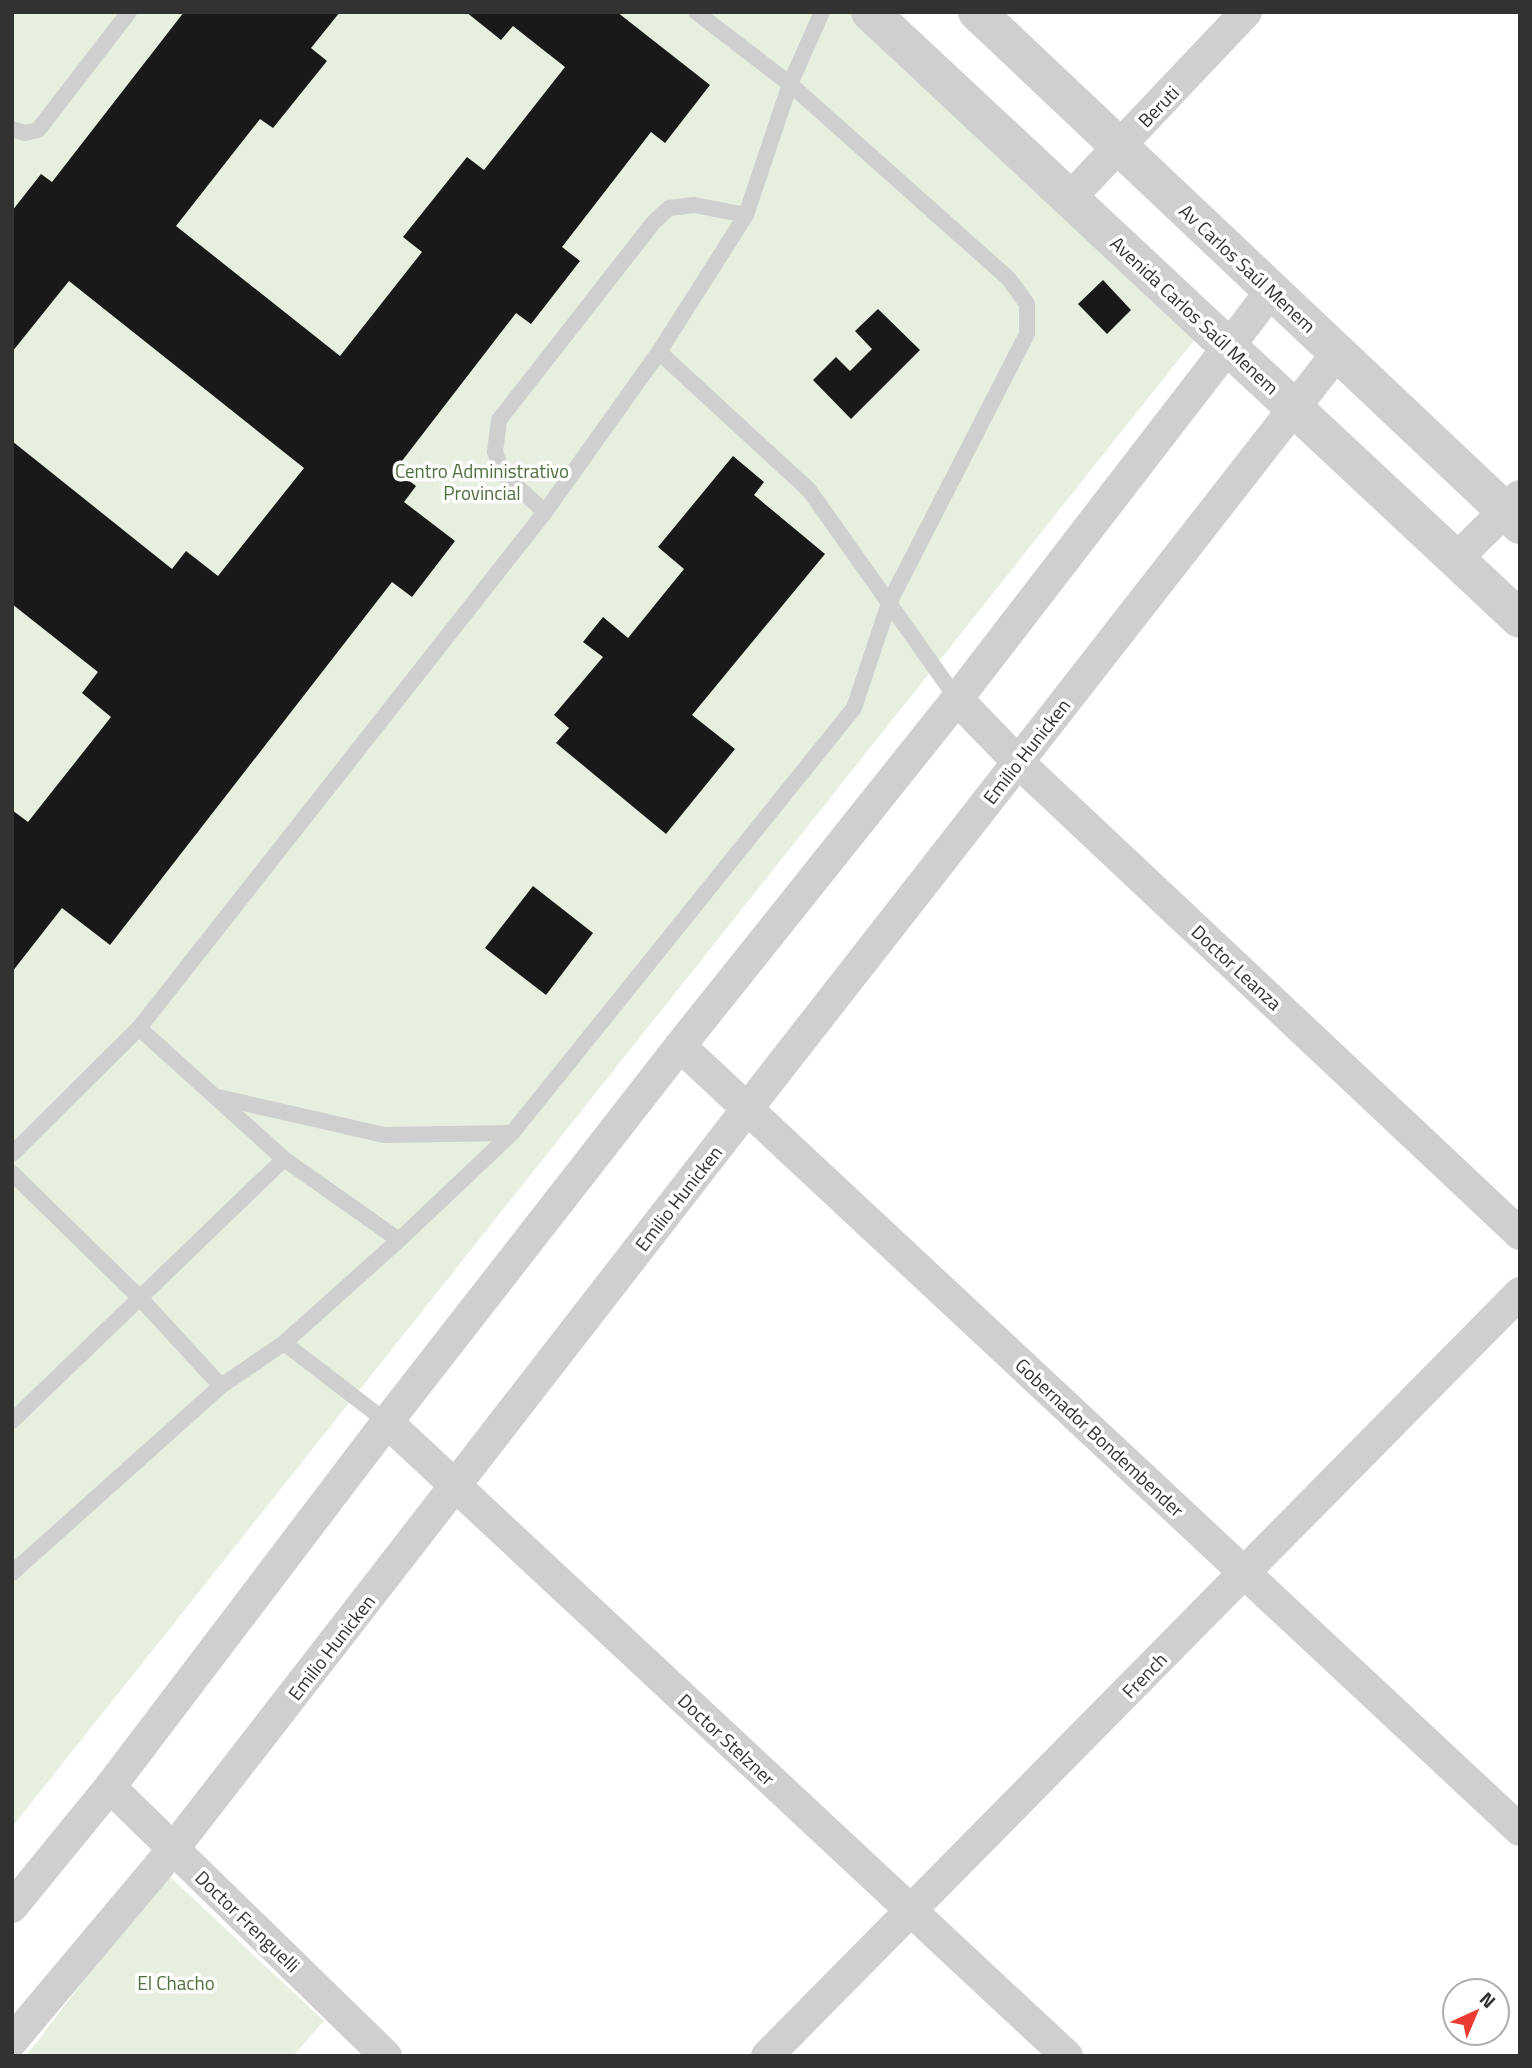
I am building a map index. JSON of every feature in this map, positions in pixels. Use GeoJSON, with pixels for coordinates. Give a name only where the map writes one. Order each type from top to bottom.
{"type":"FeatureCollection","features":[{"type":"Feature","properties":{"kind":"street","name":"Avenida Carlos Saúl Menem"},"geometry":{"type":"LineString","coordinates":[[870,12],[1520,619]]}},
{"type":"Feature","properties":{"kind":"street","name":"Av Carlos Saúl Menem"},"geometry":{"type":"LineString","coordinates":[[976,12],[1338,352],[1515,511]]}},
{"type":"Feature","properties":{"kind":"street","name":"Beruti"},"geometry":{"type":"LineString","coordinates":[[1069,198],[1247,12]]}},
{"type":"Feature","properties":{"kind":"street"},"geometry":{"type":"LineString","coordinates":[[12,1907],[110,1787],[387,1422],[680,1046],[957,699],[1272,290]]}},
{"type":"Feature","properties":{"kind":"street","name":"Emilio Hunicken"},"geometry":{"type":"LineString","coordinates":[[12,2041],[174,1848],[1338,352]]}},
{"type":"Feature","properties":{"kind":"street"},"geometry":{"type":"LineString","coordinates":[[1457,559],[1515,511]]}},
{"type":"Feature","properties":{"kind":"street","name":"Doctor Leanza"},"geometry":{"type":"LineString","coordinates":[[957,699],[1018,762],[1520,1234]]}},
{"type":"Feature","properties":{"kind":"street","name":"Gobernador Bondembender"},"geometry":{"type":"LineString","coordinates":[[680,1046],[1520,1830]]}},
{"type":"Feature","properties":{"kind":"street","name":"French"},"geometry":{"type":"LineString","coordinates":[[767,2056],[1520,1293]]}},
{"type":"Feature","properties":{"kind":"street","name":"Doctor Stelzner"},"geometry":{"type":"LineString","coordinates":[[387,1422],[1067,2056]]}},
{"type":"Feature","properties":{"kind":"street","name":"Doctor Frenguelli"},"geometry":{"type":"LineString","coordinates":[[110,1787],[380,2054]]}},
{"type":"Feature","properties":{"kind":"lane"},"geometry":{"type":"LineString","coordinates":[[12,130],[25,133],[38,130],[129,12]]}},
{"type":"Feature","properties":{"kind":"lane"},"geometry":{"type":"LineString","coordinates":[[12,1573],[221,1386],[284,1343],[400,1240],[512,1133],[855,708],[889,603],[1027,334],[1027,304],[1009,279],[790,84],[696,12]]}},
{"type":"Feature","properties":{"kind":"lane"},"geometry":{"type":"LineString","coordinates":[[12,1154],[139,1028],[545,512],[659,352],[746,215],[790,84],[822,12]]}},
{"type":"Feature","properties":{"kind":"lane"},"geometry":{"type":"LineString","coordinates":[[545,512],[503,474],[495,452],[499,420],[653,223],[670,208],[694,205],[746,215]]}},
{"type":"Feature","properties":{"kind":"lane"},"geometry":{"type":"LineString","coordinates":[[659,352],[809,490],[957,699]]}},
{"type":"Feature","properties":{"kind":"lane"},"geometry":{"type":"LineString","coordinates":[[139,1028],[284,1159],[400,1240]]}},
{"type":"Feature","properties":{"kind":"lane"},"geometry":{"type":"LineString","coordinates":[[216,1097],[384,1135],[512,1133]]}},
{"type":"Feature","properties":{"kind":"lane"},"geometry":{"type":"LineString","coordinates":[[12,1421],[284,1159]]}},
{"type":"Feature","properties":{"kind":"lane"},"geometry":{"type":"LineString","coordinates":[[12,1173],[139,1298],[221,1386]]}},
{"type":"Feature","properties":{"kind":"lane"},"geometry":{"type":"LineString","coordinates":[[284,1343],[387,1422]]}},
{"type":"Feature","properties":{"kind":"green space","name":"Centro Administrativo Provincial"},"geometry":{"type":"Polygon","coordinates":[[[12,12],[855,12],[1199,334],[12,1827],[12,12]]]}},
{"type":"Feature","properties":{"kind":"green space","name":"El Chacho"},"geometry":{"type":"Polygon","coordinates":[[[166,1873],[324,2021],[293,2056],[26,2056],[166,1873]]]}},
{"type":"Feature","properties":{"kind":"building"},"geometry":{"type":"Polygon","coordinates":[[[184,12],[340,12],[311,48],[327,61],[273,128],[260,119],[176,226],[340,356],[422,252],[403,237],[467,157],[484,170],[565,67],[513,26],[501,40],[466,12],[617,12],[710,85],[665,143],[651,132],[562,247],[580,261],[531,324],[516,313],[395,470],[416,486],[404,502],[455,541],[412,597],[392,582],[110,945],[62,908],[12,972],[12,810],[28,822],[111,717],[82,693],[98,672],[12,604],[12,441],[172,569],[186,551],[218,576],[304,468],[69,281],[12,352],[12,211],[41,174],[52,182],[184,12]]]}},
{"type":"Feature","properties":{"kind":"building"},"geometry":{"type":"Polygon","coordinates":[[[1103,280],[1131,310],[1107,334],[1078,304],[1103,280]]]}},
{"type":"Feature","properties":{"kind":"building"},"geometry":{"type":"Polygon","coordinates":[[[878,309],[920,350],[851,419],[813,380],[836,357],[850,371],[872,349],[855,331],[878,309]]]}},
{"type":"Feature","properties":{"kind":"building"},"geometry":{"type":"Polygon","coordinates":[[[733,456],[764,482],[754,495],[825,554],[692,715],[735,749],[666,834],[556,743],[569,728],[554,715],[603,657],[583,642],[603,617],[628,638],[684,569],[658,547],[733,456]]]}},
{"type":"Feature","properties":{"kind":"building"},"geometry":{"type":"Polygon","coordinates":[[[533,886],[593,933],[546,995],[485,948],[533,886]]]}}]}
